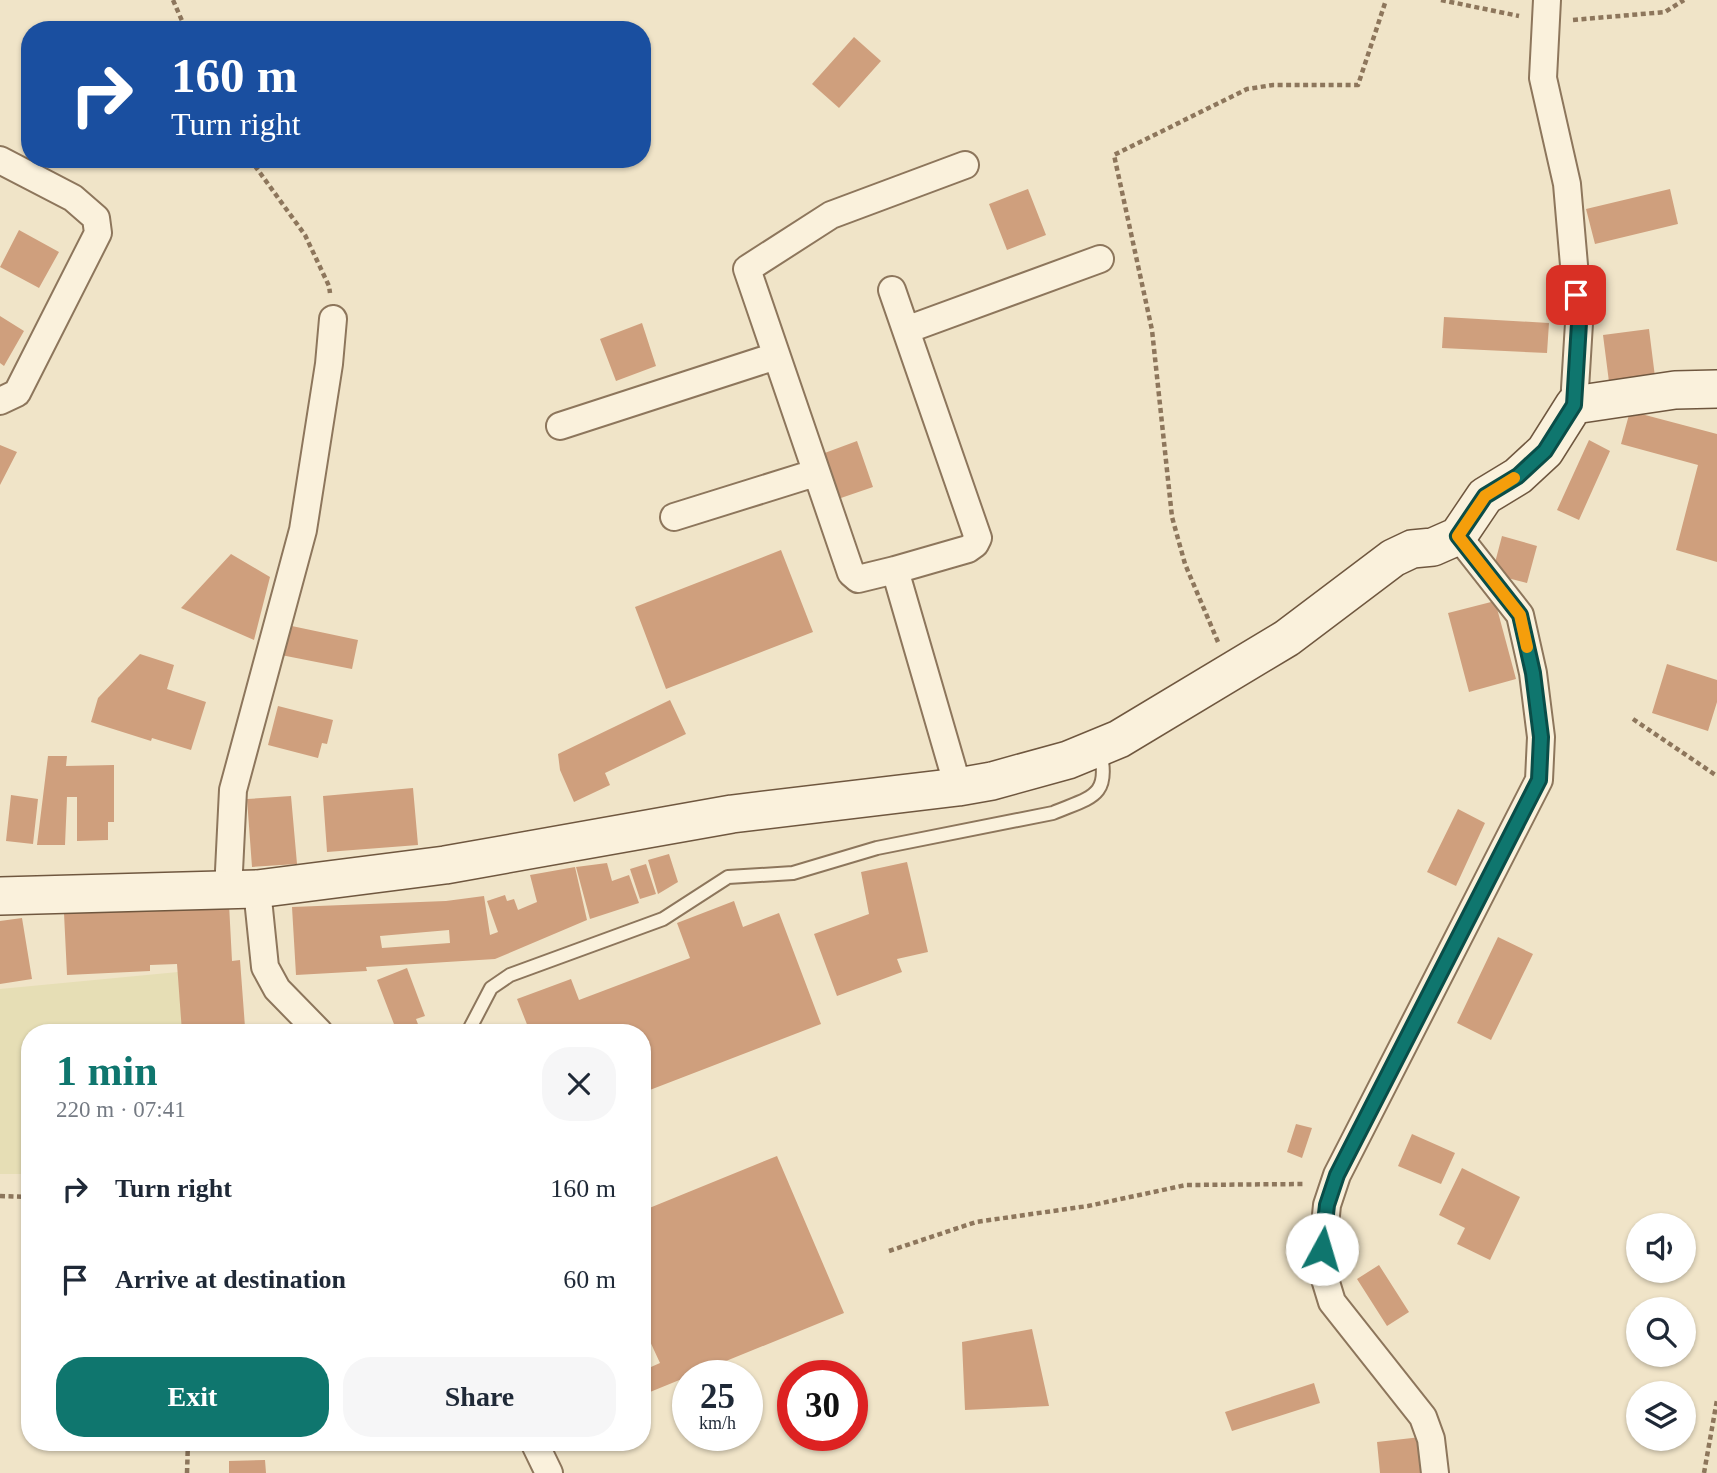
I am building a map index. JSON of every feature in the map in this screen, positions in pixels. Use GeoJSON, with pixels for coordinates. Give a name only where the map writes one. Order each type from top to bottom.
{"type":"FeatureCollection","features":[{"type":"Feature","properties":{"kind":"main road"},"geometry":{"type":"LineString","coordinates":[[0,897],[242,890],[445,865],[732,814],[958,788],[1032,770],[1119,739],[1287,638],[1393,558],[1412,549],[1433,547],[1458,536],[1485,496],[1518,476],[1545,451],[1574,405],[1675,390],[1717,389]]}},
{"type":"Feature","properties":{"kind":"street"},"geometry":{"type":"LineString","coordinates":[[1546,11],[1543,78],[1567,184],[1579,323],[1574,405]]}},
{"type":"Feature","properties":{"kind":"street"},"geometry":{"type":"LineString","coordinates":[[0,160],[73,198],[96,218],[98,233],[17,393],[0,401]]}},
{"type":"Feature","properties":{"kind":"street"},"geometry":{"type":"LineString","coordinates":[[892,290],[978,538],[968,549],[866,579],[858,579],[851,573],[815,473],[747,269],[831,215],[965,164]]}},
{"type":"Feature","properties":{"kind":"street"},"geometry":{"type":"LineString","coordinates":[[906,330],[1100,260]]}},
{"type":"Feature","properties":{"kind":"street"},"geometry":{"type":"LineString","coordinates":[[311,1024],[277,989],[265,967],[242,890],[233,790],[303,530],[329,365],[333,319]]}},
{"type":"Feature","properties":{"kind":"street"},"geometry":{"type":"LineString","coordinates":[[559,426],[776,356]]}},
{"type":"Feature","properties":{"kind":"street"},"geometry":{"type":"LineString","coordinates":[[674,517],[815,473]]}},
{"type":"Feature","properties":{"kind":"street"},"geometry":{"type":"LineString","coordinates":[[1435,1473],[1431,1439],[1423,1417],[1332,1302],[1321,1266],[1327,1205],[1337,1175],[1539,780],[1541,737],[1533,673],[1520,615],[1458,536]]}},
{"type":"Feature","properties":{"kind":"street"},"geometry":{"type":"LineString","coordinates":[[895,570],[958,788]]}},
{"type":"Feature","properties":{"kind":"street"},"geometry":{"type":"LineString","coordinates":[[538,1451],[549,1473]]}},
{"type":"Feature","properties":{"kind":"lane"},"geometry":{"type":"LineString","coordinates":[[472,1024],[491,988],[510,975],[663,919],[729,877],[793,873],[877,848],[1053,813],[1081,802],[1096,793],[1104,782],[1105,772],[1099,747]]}},
{"type":"Feature","properties":{"kind":"path"},"geometry":{"type":"LineString","coordinates":[[173,0],[182,21]]}},
{"type":"Feature","properties":{"kind":"path"},"geometry":{"type":"LineString","coordinates":[[1231,674],[1185,564],[1172,517],[1152,330],[1114,155],[1247,89],[1273,85],[1358,85],[1386,0]]}},
{"type":"Feature","properties":{"kind":"path"},"geometry":{"type":"LineString","coordinates":[[1441,0],[1546,11],[1665,12],[1684,0]]}},
{"type":"Feature","properties":{"kind":"path"},"geometry":{"type":"LineString","coordinates":[[257,168],[305,235],[329,286],[333,319]]}},
{"type":"Feature","properties":{"kind":"path"},"geometry":{"type":"LineString","coordinates":[[1633,719],[1717,776]]}},
{"type":"Feature","properties":{"kind":"path"},"geometry":{"type":"LineString","coordinates":[[889,1251],[976,1222],[1088,1206],[1186,1185],[1300,1185],[1337,1175]]}},
{"type":"Feature","properties":{"kind":"path"},"geometry":{"type":"LineString","coordinates":[[0,1196],[21,1197]]}},
{"type":"Feature","properties":{"kind":"path"},"geometry":{"type":"LineString","coordinates":[[1704,1473],[1717,1400]]}},
{"type":"Feature","properties":{"kind":"path"},"geometry":{"type":"LineString","coordinates":[[187,1473],[188,1451]]}},
{"type":"Feature","properties":{"kind":"shaded area"},"geometry":{"type":"Polygon","coordinates":[[[178,972],[182,1024],[21,1024],[21,1174],[0,1174],[0,989],[178,972]]]}},
{"type":"Feature","properties":{"kind":"building"},"geometry":{"type":"Polygon","coordinates":[[[854,37],[881,61],[839,108],[812,84],[854,37]]]}},
{"type":"Feature","properties":{"kind":"building"},"geometry":{"type":"Polygon","coordinates":[[[1028,189],[1046,235],[1007,250],[989,204],[1028,189]]]}},
{"type":"Feature","properties":{"kind":"building"},"geometry":{"type":"Polygon","coordinates":[[[1670,189],[1678,224],[1595,244],[1586,209],[1670,189]]]}},
{"type":"Feature","properties":{"kind":"building"},"geometry":{"type":"Polygon","coordinates":[[[19,230],[59,252],[39,288],[0,267],[19,230]]]}},
{"type":"Feature","properties":{"kind":"building"},"geometry":{"type":"Polygon","coordinates":[[[0,316],[24,331],[4,366],[0,363],[0,316]]]}},
{"type":"Feature","properties":{"kind":"building"},"geometry":{"type":"Polygon","coordinates":[[[1444,317],[1549,323],[1547,353],[1442,348],[1444,317]]]}},
{"type":"Feature","properties":{"kind":"building"},"geometry":{"type":"Polygon","coordinates":[[[642,323],[656,366],[616,381],[600,339],[642,323]]]}},
{"type":"Feature","properties":{"kind":"building"},"geometry":{"type":"Polygon","coordinates":[[[1649,329],[1655,377],[1609,382],[1603,335],[1649,329]]]}},
{"type":"Feature","properties":{"kind":"building"},"geometry":{"type":"Polygon","coordinates":[[[1630,411],[1717,434],[1717,562],[1676,550],[1698,465],[1621,444],[1630,411]]]}},
{"type":"Feature","properties":{"kind":"building"},"geometry":{"type":"Polygon","coordinates":[[[1589,440],[1610,451],[1579,520],[1557,510],[1589,440]]]}},
{"type":"Feature","properties":{"kind":"building"},"geometry":{"type":"Polygon","coordinates":[[[857,441],[873,487],[838,499],[822,454],[857,441]]]}},
{"type":"Feature","properties":{"kind":"building"},"geometry":{"type":"Polygon","coordinates":[[[0,445],[17,452],[0,485],[0,445]]]}},
{"type":"Feature","properties":{"kind":"building"},"geometry":{"type":"Polygon","coordinates":[[[1502,536],[1537,546],[1527,583],[1492,574],[1502,536]]]}},
{"type":"Feature","properties":{"kind":"building"},"geometry":{"type":"Polygon","coordinates":[[[781,550],[813,632],[666,689],[635,607],[781,550]]]}},
{"type":"Feature","properties":{"kind":"building"},"geometry":{"type":"Polygon","coordinates":[[[231,554],[270,577],[254,640],[181,608],[231,554]]]}},
{"type":"Feature","properties":{"kind":"building"},"geometry":{"type":"Polygon","coordinates":[[[1495,601],[1516,679],[1469,692],[1448,613],[1495,601]]]}},
{"type":"Feature","properties":{"kind":"building"},"geometry":{"type":"Polygon","coordinates":[[[287,625],[358,640],[352,669],[281,655],[287,625]]]}},
{"type":"Feature","properties":{"kind":"building"},"geometry":{"type":"Polygon","coordinates":[[[140,654],[174,665],[167,689],[206,702],[191,750],[152,738],[151,741],[91,722],[98,698],[140,654]]]}},
{"type":"Feature","properties":{"kind":"building"},"geometry":{"type":"Polygon","coordinates":[[[1667,664],[1717,680],[1717,702],[1708,731],[1652,713],[1667,664]]]}},
{"type":"Feature","properties":{"kind":"building"},"geometry":{"type":"Polygon","coordinates":[[[670,700],[686,734],[605,773],[610,785],[574,802],[560,770],[558,754],[670,700]]]}},
{"type":"Feature","properties":{"kind":"building"},"geometry":{"type":"Polygon","coordinates":[[[278,706],[333,720],[327,744],[322,743],[318,758],[268,745],[278,706]]]}},
{"type":"Feature","properties":{"kind":"building"},"geometry":{"type":"Polygon","coordinates":[[[48,756],[67,756],[66,766],[114,765],[114,822],[108,822],[108,840],[77,841],[77,797],[67,797],[65,845],[37,845],[48,756]]]}},
{"type":"Feature","properties":{"kind":"building"},"geometry":{"type":"Polygon","coordinates":[[[413,788],[418,845],[327,852],[323,796],[413,788]]]}},
{"type":"Feature","properties":{"kind":"building"},"geometry":{"type":"Polygon","coordinates":[[[11,795],[38,799],[33,844],[6,841],[11,795]]]}},
{"type":"Feature","properties":{"kind":"building"},"geometry":{"type":"Polygon","coordinates":[[[291,796],[297,864],[252,867],[247,799],[291,796]]]}},
{"type":"Feature","properties":{"kind":"building"},"geometry":{"type":"Polygon","coordinates":[[[1458,809],[1485,823],[1456,886],[1427,872],[1458,809]]]}},
{"type":"Feature","properties":{"kind":"building"},"geometry":{"type":"Polygon","coordinates":[[[669,854],[678,882],[658,894],[648,860],[669,854]]]}},
{"type":"Feature","properties":{"kind":"building"},"geometry":{"type":"Polygon","coordinates":[[[907,862],[928,952],[897,959],[902,972],[837,996],[814,934],[869,914],[861,872],[907,862]]]}},
{"type":"Feature","properties":{"kind":"building"},"geometry":{"type":"Polygon","coordinates":[[[607,863],[612,881],[629,875],[639,903],[590,919],[576,867],[607,863]]]}},
{"type":"Feature","properties":{"kind":"building"},"geometry":{"type":"Polygon","coordinates":[[[646,864],[656,894],[640,899],[630,869],[646,864]]]}},
{"type":"Feature","properties":{"kind":"building"},"geometry":{"type":"Polygon","coordinates":[[[575,867],[587,920],[495,959],[366,967],[367,971],[296,975],[292,907],[446,901],[484,896],[490,935],[498,932],[487,901],[505,895],[507,901],[514,899],[518,910],[537,902],[530,875],[575,867]],[[449,930],[380,936],[382,948],[450,943],[449,930]]]}},
{"type":"Feature","properties":{"kind":"building"},"geometry":{"type":"Polygon","coordinates":[[[734,901],[743,927],[779,913],[821,1024],[651,1090],[651,1024],[527,1024],[517,999],[571,979],[579,1000],[690,958],[677,923],[734,901]]]}},
{"type":"Feature","properties":{"kind":"building"},"geometry":{"type":"Polygon","coordinates":[[[229,904],[232,961],[240,960],[245,1024],[181,1024],[177,964],[150,965],[150,971],[67,975],[64,913],[229,904]]]}},
{"type":"Feature","properties":{"kind":"building"},"geometry":{"type":"Polygon","coordinates":[[[22,918],[32,979],[0,984],[0,921],[22,918]]]}},
{"type":"Feature","properties":{"kind":"building"},"geometry":{"type":"Polygon","coordinates":[[[1498,937],[1533,954],[1491,1040],[1457,1023],[1498,937]]]}},
{"type":"Feature","properties":{"kind":"building"},"geometry":{"type":"Polygon","coordinates":[[[407,968],[425,1016],[416,1019],[418,1024],[394,1024],[377,980],[407,968]]]}},
{"type":"Feature","properties":{"kind":"building"},"geometry":{"type":"Polygon","coordinates":[[[1296,1124],[1312,1128],[1302,1158],[1287,1152],[1296,1124]]]}},
{"type":"Feature","properties":{"kind":"building"},"geometry":{"type":"Polygon","coordinates":[[[1412,1134],[1455,1153],[1441,1184],[1398,1166],[1412,1134]]]}},
{"type":"Feature","properties":{"kind":"building"},"geometry":{"type":"Polygon","coordinates":[[[777,1156],[844,1313],[729,1360],[672,1360],[672,1383],[651,1392],[651,1367],[660,1363],[651,1344],[651,1207],[777,1156]]]}},
{"type":"Feature","properties":{"kind":"building"},"geometry":{"type":"Polygon","coordinates":[[[1462,1168],[1520,1197],[1490,1260],[1457,1244],[1465,1228],[1439,1215],[1462,1168]]]}},
{"type":"Feature","properties":{"kind":"building"},"geometry":{"type":"Polygon","coordinates":[[[1379,1265],[1409,1312],[1387,1326],[1357,1279],[1379,1265]]]}},
{"type":"Feature","properties":{"kind":"building"},"geometry":{"type":"Polygon","coordinates":[[[1032,1329],[1049,1406],[965,1410],[962,1342],[1032,1329]]]}},
{"type":"Feature","properties":{"kind":"building"},"geometry":{"type":"Polygon","coordinates":[[[1314,1383],[1320,1403],[1232,1431],[1225,1412],[1314,1383]]]}},
{"type":"Feature","properties":{"kind":"building"},"geometry":{"type":"Polygon","coordinates":[[[1421,1437],[1425,1473],[1380,1473],[1377,1442],[1421,1437]]]}},
{"type":"Feature","properties":{"kind":"building"},"geometry":{"type":"Polygon","coordinates":[[[265,1460],[266,1473],[229,1473],[229,1461],[265,1460]]]}},
{"type":"Feature","properties":{"kind":"slow traffic"},"geometry":{"type":"LineString","coordinates":[[1514,478],[1485,496],[1458,536],[1520,615],[1527,647]]}},
{"type":"Feature","properties":{"kind":"route"},"geometry":{"type":"LineString","coordinates":[[1322,1249],[1327,1205],[1337,1175],[1539,780],[1541,737],[1533,673],[1520,615],[1458,536],[1485,496],[1518,476],[1545,451],[1574,405],[1579,323],[1576,295]]}}]}
